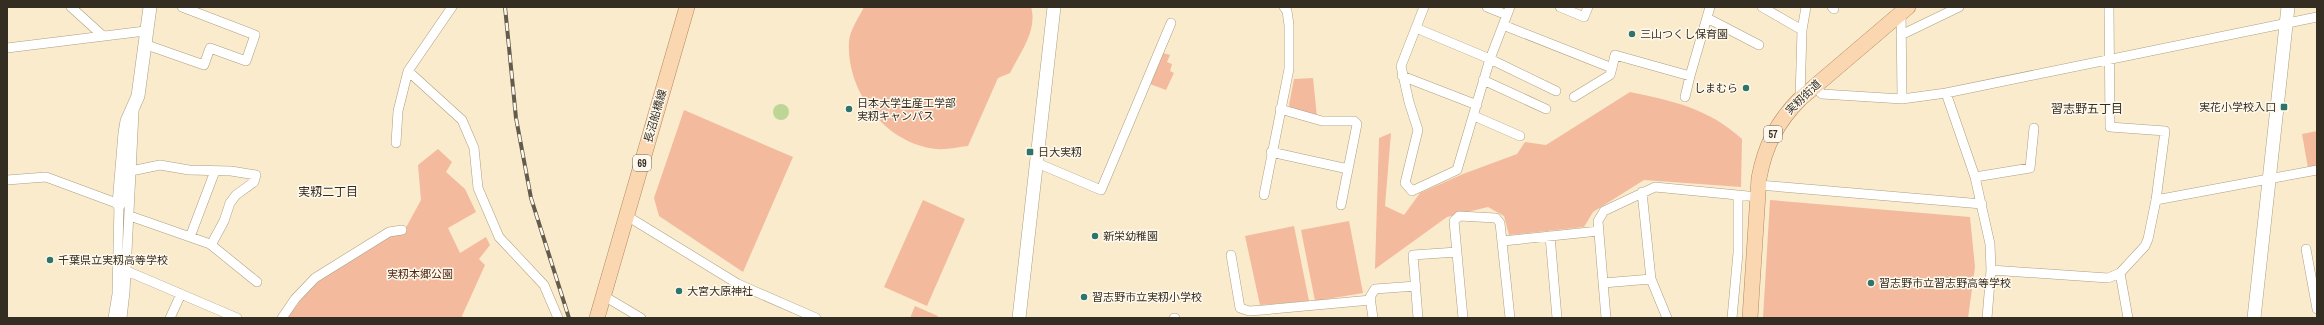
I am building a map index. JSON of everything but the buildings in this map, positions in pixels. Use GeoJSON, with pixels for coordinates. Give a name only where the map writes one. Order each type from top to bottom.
{"type":"FeatureCollection","features":[{"type":"Feature","properties":{"kind":"main road","name":"長沼船橋線"},"geometry":{"type":"LineString","coordinates":[[597,318],[687,7]]}},
{"type":"Feature","properties":{"kind":"main road","name":"実籾街道"},"geometry":{"type":"LineString","coordinates":[[1750,318],[1758,191],[1762,161],[1767,144],[1780,122],[1800,99],[1904,9]]}},
{"type":"Feature","properties":{"kind":"street"},"geometry":{"type":"LineString","coordinates":[[71,7],[103,36]]}},
{"type":"Feature","properties":{"kind":"street"},"geometry":{"type":"LineString","coordinates":[[113,318],[118,288],[119,204],[125,133],[127,121],[138,96],[150,7]]}},
{"type":"Feature","properties":{"kind":"street"},"geometry":{"type":"LineString","coordinates":[[7,48],[103,36],[145,38],[204,65],[210,48],[246,61],[255,35],[182,7]]}},
{"type":"Feature","properties":{"kind":"street"},"geometry":{"type":"LineString","coordinates":[[396,143],[398,111],[408,71],[452,7]]}},
{"type":"Feature","properties":{"kind":"street"},"geometry":{"type":"LineString","coordinates":[[1019,318],[1054,7]]}},
{"type":"Feature","properties":{"kind":"street"},"geometry":{"type":"LineString","coordinates":[[1424,7],[1401,66],[1402,76],[1418,130],[1405,183],[1412,191],[1457,170],[1490,59],[1508,11],[1487,7]]}},
{"type":"Feature","properties":{"kind":"street"},"geometry":{"type":"LineString","coordinates":[[1560,7],[1584,17],[1588,7]]}},
{"type":"Feature","properties":{"kind":"street"},"geometry":{"type":"LineString","coordinates":[[1684,98],[1710,7]]}},
{"type":"Feature","properties":{"kind":"street"},"geometry":{"type":"LineString","coordinates":[[1762,7],[1802,30]]}},
{"type":"Feature","properties":{"kind":"street"},"geometry":{"type":"LineString","coordinates":[[1800,99],[1802,30],[1806,7]]}},
{"type":"Feature","properties":{"kind":"street"},"geometry":{"type":"LineString","coordinates":[[1901,35],[1958,7]]}},
{"type":"Feature","properties":{"kind":"street"},"geometry":{"type":"LineString","coordinates":[[1991,270],[2108,278],[2120,273],[2145,246],[2156,200],[2165,130],[2110,127],[2109,7]]}},
{"type":"Feature","properties":{"kind":"street"},"geometry":{"type":"LineString","coordinates":[[2254,318],[2288,7]]}},
{"type":"Feature","properties":{"kind":"street"},"geometry":{"type":"LineString","coordinates":[[1264,195],[1271,152],[1289,69],[1289,25],[1287,8]]}},
{"type":"Feature","properties":{"kind":"street"},"geometry":{"type":"LineString","coordinates":[[1902,99],[1901,35],[1904,9]]}},
{"type":"Feature","properties":{"kind":"street"},"geometry":{"type":"LineString","coordinates":[[1814,86],[1822,94],[1902,99],[1946,93],[2110,61],[2317,17]]}},
{"type":"Feature","properties":{"kind":"street"},"geometry":{"type":"LineString","coordinates":[[1707,18],[1759,45]]}},
{"type":"Feature","properties":{"kind":"street"},"geometry":{"type":"LineString","coordinates":[[1037,163],[1101,190],[1171,22]]}},
{"type":"Feature","properties":{"kind":"street"},"geometry":{"type":"LineString","coordinates":[[1503,26],[1612,68]]}},
{"type":"Feature","properties":{"kind":"street"},"geometry":{"type":"LineString","coordinates":[[1416,28],[1490,59],[1556,91]]}},
{"type":"Feature","properties":{"kind":"street"},"geometry":{"type":"LineString","coordinates":[[1574,97],[1610,75],[1615,55],[1690,76]]}},
{"type":"Feature","properties":{"kind":"street"},"geometry":{"type":"LineString","coordinates":[[408,71],[462,120],[474,148],[478,188],[499,237],[544,285],[558,318]]}},
{"type":"Feature","properties":{"kind":"street"},"geometry":{"type":"LineString","coordinates":[[1402,76],[1477,105]]}},
{"type":"Feature","properties":{"kind":"street"},"geometry":{"type":"LineString","coordinates":[[1484,80],[1546,109]]}},
{"type":"Feature","properties":{"kind":"street"},"geometry":{"type":"LineString","coordinates":[[1946,93],[1975,177],[1990,244],[1991,270],[1987,318]]}},
{"type":"Feature","properties":{"kind":"street"},"geometry":{"type":"LineString","coordinates":[[122,318],[130,216],[134,108]]}},
{"type":"Feature","properties":{"kind":"street"},"geometry":{"type":"LineString","coordinates":[[1280,109],[1322,121],[1354,121],[1357,128],[1341,205]]}},
{"type":"Feature","properties":{"kind":"street"},"geometry":{"type":"LineString","coordinates":[[1474,116],[1520,136]]}},
{"type":"Feature","properties":{"kind":"street"},"geometry":{"type":"LineString","coordinates":[[1975,177],[2030,168],[2034,128]]}},
{"type":"Feature","properties":{"kind":"street"},"geometry":{"type":"LineString","coordinates":[[1271,152],[1348,168]]}},
{"type":"Feature","properties":{"kind":"street"},"geometry":{"type":"LineString","coordinates":[[131,171],[160,165],[189,170],[231,171],[256,175],[254,182],[236,195],[230,203],[224,221],[211,245]]}},
{"type":"Feature","properties":{"kind":"street"},"geometry":{"type":"LineString","coordinates":[[2156,200],[2317,170]]}},
{"type":"Feature","properties":{"kind":"street"},"geometry":{"type":"LineString","coordinates":[[190,237],[215,171]]}},
{"type":"Feature","properties":{"kind":"street"},"geometry":{"type":"LineString","coordinates":[[7,180],[46,177],[119,204]]}},
{"type":"Feature","properties":{"kind":"street"},"geometry":{"type":"LineString","coordinates":[[1606,318],[1598,221],[1604,211],[1654,187],[1738,196],[1758,191],[1982,204]]}},
{"type":"Feature","properties":{"kind":"street"},"geometry":{"type":"LineString","coordinates":[[1642,192],[1651,279],[1667,318]]}},
{"type":"Feature","properties":{"kind":"street"},"geometry":{"type":"LineString","coordinates":[[1732,318],[1738,253],[1738,196]]}},
{"type":"Feature","properties":{"kind":"street"},"geometry":{"type":"LineString","coordinates":[[130,216],[211,245],[257,282]]}},
{"type":"Feature","properties":{"kind":"street"},"geometry":{"type":"LineString","coordinates":[[627,216],[738,284],[816,318]]}},
{"type":"Feature","properties":{"kind":"street"},"geometry":{"type":"LineString","coordinates":[[1463,318],[1454,221],[1459,216],[1496,218],[1500,223],[1510,318]]}},
{"type":"Feature","properties":{"kind":"street"},"geometry":{"type":"LineString","coordinates":[[282,318],[295,299],[315,278],[389,232],[402,230]]}},
{"type":"Feature","properties":{"kind":"street"},"geometry":{"type":"LineString","coordinates":[[1503,241],[1599,231]]}},
{"type":"Feature","properties":{"kind":"street"},"geometry":{"type":"LineString","coordinates":[[1550,236],[1557,318]]}},
{"type":"Feature","properties":{"kind":"street"},"geometry":{"type":"LineString","coordinates":[[2306,249],[2317,309]]}},
{"type":"Feature","properties":{"kind":"street"},"geometry":{"type":"LineString","coordinates":[[1418,318],[1413,255],[1457,252]]}},
{"type":"Feature","properties":{"kind":"street"},"geometry":{"type":"LineString","coordinates":[[1231,255],[1240,308],[1256,312],[1371,300]]}},
{"type":"Feature","properties":{"kind":"street"},"geometry":{"type":"LineString","coordinates":[[126,271],[181,294],[219,314],[237,318]]}},
{"type":"Feature","properties":{"kind":"street"},"geometry":{"type":"LineString","coordinates":[[2120,273],[2128,318]]}},
{"type":"Feature","properties":{"kind":"street"},"geometry":{"type":"LineString","coordinates":[[1603,283],[1651,279]]}},
{"type":"Feature","properties":{"kind":"street"},"geometry":{"type":"LineString","coordinates":[[1373,318],[1371,300],[1375,289],[1416,286]]}},
{"type":"Feature","properties":{"kind":"street"},"geometry":{"type":"LineString","coordinates":[[170,318],[181,294]]}},
{"type":"Feature","properties":{"kind":"street"},"geometry":{"type":"LineString","coordinates":[[604,296],[642,318]]}},
{"type":"Feature","properties":{"kind":"green space"},"geometry":{"type":"Polygon","coordinates":[[[864,7],[1031,7],[1033,16],[1027,41],[1010,73],[998,78],[968,146],[937,149],[918,145],[901,137],[886,126],[872,112],[862,96],[854,78],[850,60],[850,37],[864,7]]]}},
{"type":"Feature","properties":{"kind":"green space"},"geometry":{"type":"Polygon","coordinates":[[[1163,53],[1170,55],[1167,62],[1172,64],[1170,71],[1174,73],[1166,90],[1150,84],[1163,53]]]}},
{"type":"Feature","properties":{"kind":"green space"},"geometry":{"type":"Polygon","coordinates":[[[1313,78],[1317,117],[1290,108],[1289,105],[1294,79],[1313,78]]]}},
{"type":"Feature","properties":{"kind":"green space"},"geometry":{"type":"Polygon","coordinates":[[[1630,92],[1689,107],[1716,120],[1729,128],[1742,139],[1741,187],[1644,180],[1593,212],[1584,227],[1509,235],[1504,216],[1488,207],[1447,217],[1375,269],[1379,138],[1391,133],[1385,206],[1404,215],[1420,193],[1463,174],[1517,154],[1525,142],[1546,145],[1630,92]]]}},
{"type":"Feature","properties":{"kind":"green space"},"geometry":{"type":"Polygon","coordinates":[[[684,110],[793,157],[743,272],[659,216],[654,198],[684,110]]]}},
{"type":"Feature","properties":{"kind":"green space"},"geometry":{"type":"Polygon","coordinates":[[[2317,131],[2317,166],[2308,168],[2302,134],[2317,131]]]}},
{"type":"Feature","properties":{"kind":"green space","name":"実籾本郷公園"},"geometry":{"type":"Polygon","coordinates":[[[438,149],[452,162],[446,172],[465,189],[476,212],[448,228],[460,253],[486,237],[490,245],[479,259],[485,265],[462,316],[464,318],[287,318],[307,292],[319,281],[390,235],[403,233],[421,200],[418,165],[438,149]]]}},
{"type":"Feature","properties":{"kind":"green space"},"geometry":{"type":"Polygon","coordinates":[[[923,200],[965,219],[927,306],[884,287],[923,200]]]}},
{"type":"Feature","properties":{"kind":"green space","name":"習志野市立習志野高等学校"},"geometry":{"type":"Polygon","coordinates":[[[1770,200],[1970,217],[1975,267],[1968,318],[1763,318],[1770,200]]]}},
{"type":"Feature","properties":{"kind":"green space"},"geometry":{"type":"Polygon","coordinates":[[[1349,221],[1363,293],[1315,301],[1301,230],[1349,221]]]}},
{"type":"Feature","properties":{"kind":"green space"},"geometry":{"type":"Polygon","coordinates":[[[1294,226],[1309,301],[1260,305],[1245,236],[1294,226]]]}},
{"type":"Feature","properties":{"kind":"green space"},"geometry":{"type":"Polygon","coordinates":[[[915,306],[938,316],[937,318],[910,318],[915,306]]]}},
{"type":"Feature","properties":{"kind":"shaded area"},"geometry":{"type":"Polygon","coordinates":[[[781,104],[787,106],[789,112],[787,118],[781,120],[775,118],[773,112],[775,106],[781,104]]]}},
{"type":"Feature","properties":{"kind":"railway"},"geometry":{"type":"LineString","coordinates":[[505,7],[516,118],[531,198],[569,318]]}},
{"type":"Feature","properties":{"kind":"place","name":"三山つくし保育園"},"geometry":{"type":"Point","coordinates":[1632,34]}},
{"type":"Feature","properties":{"kind":"place","name":"しまむら"},"geometry":{"type":"Point","coordinates":[1746,88]}},
{"type":"Feature","properties":{"kind":"place","name":"実花小学校入口"},"geometry":{"type":"Point","coordinates":[2284,107]}},
{"type":"Feature","properties":{"kind":"place","name":"日本大学生産工学部 実籾キャンパス"},"geometry":{"type":"Point","coordinates":[849,109]}},
{"type":"Feature","properties":{"kind":"place","name":"日大実籾"},"geometry":{"type":"Point","coordinates":[1030,152]}},
{"type":"Feature","properties":{"kind":"place","name":"新栄幼稚園"},"geometry":{"type":"Point","coordinates":[1095,236]}},
{"type":"Feature","properties":{"kind":"place","name":"千葉県立実籾高等学校"},"geometry":{"type":"Point","coordinates":[50,260]}},
{"type":"Feature","properties":{"kind":"place","name":"習志野市立習志野高等学校"},"geometry":{"type":"Point","coordinates":[1871,283]}},
{"type":"Feature","properties":{"kind":"place","name":"大宮大原神社"},"geometry":{"type":"Point","coordinates":[679,291]}},
{"type":"Feature","properties":{"kind":"place","name":"習志野市立実籾小学校"},"geometry":{"type":"Point","coordinates":[1084,297]}},
{"type":"Feature","properties":{"kind":"district","name":"習志野五丁目"},"geometry":{"type":"Point","coordinates":[2087,109]}},
{"type":"Feature","properties":{"kind":"district","name":"実籾二丁目"},"geometry":{"type":"Point","coordinates":[328,192]}}]}
